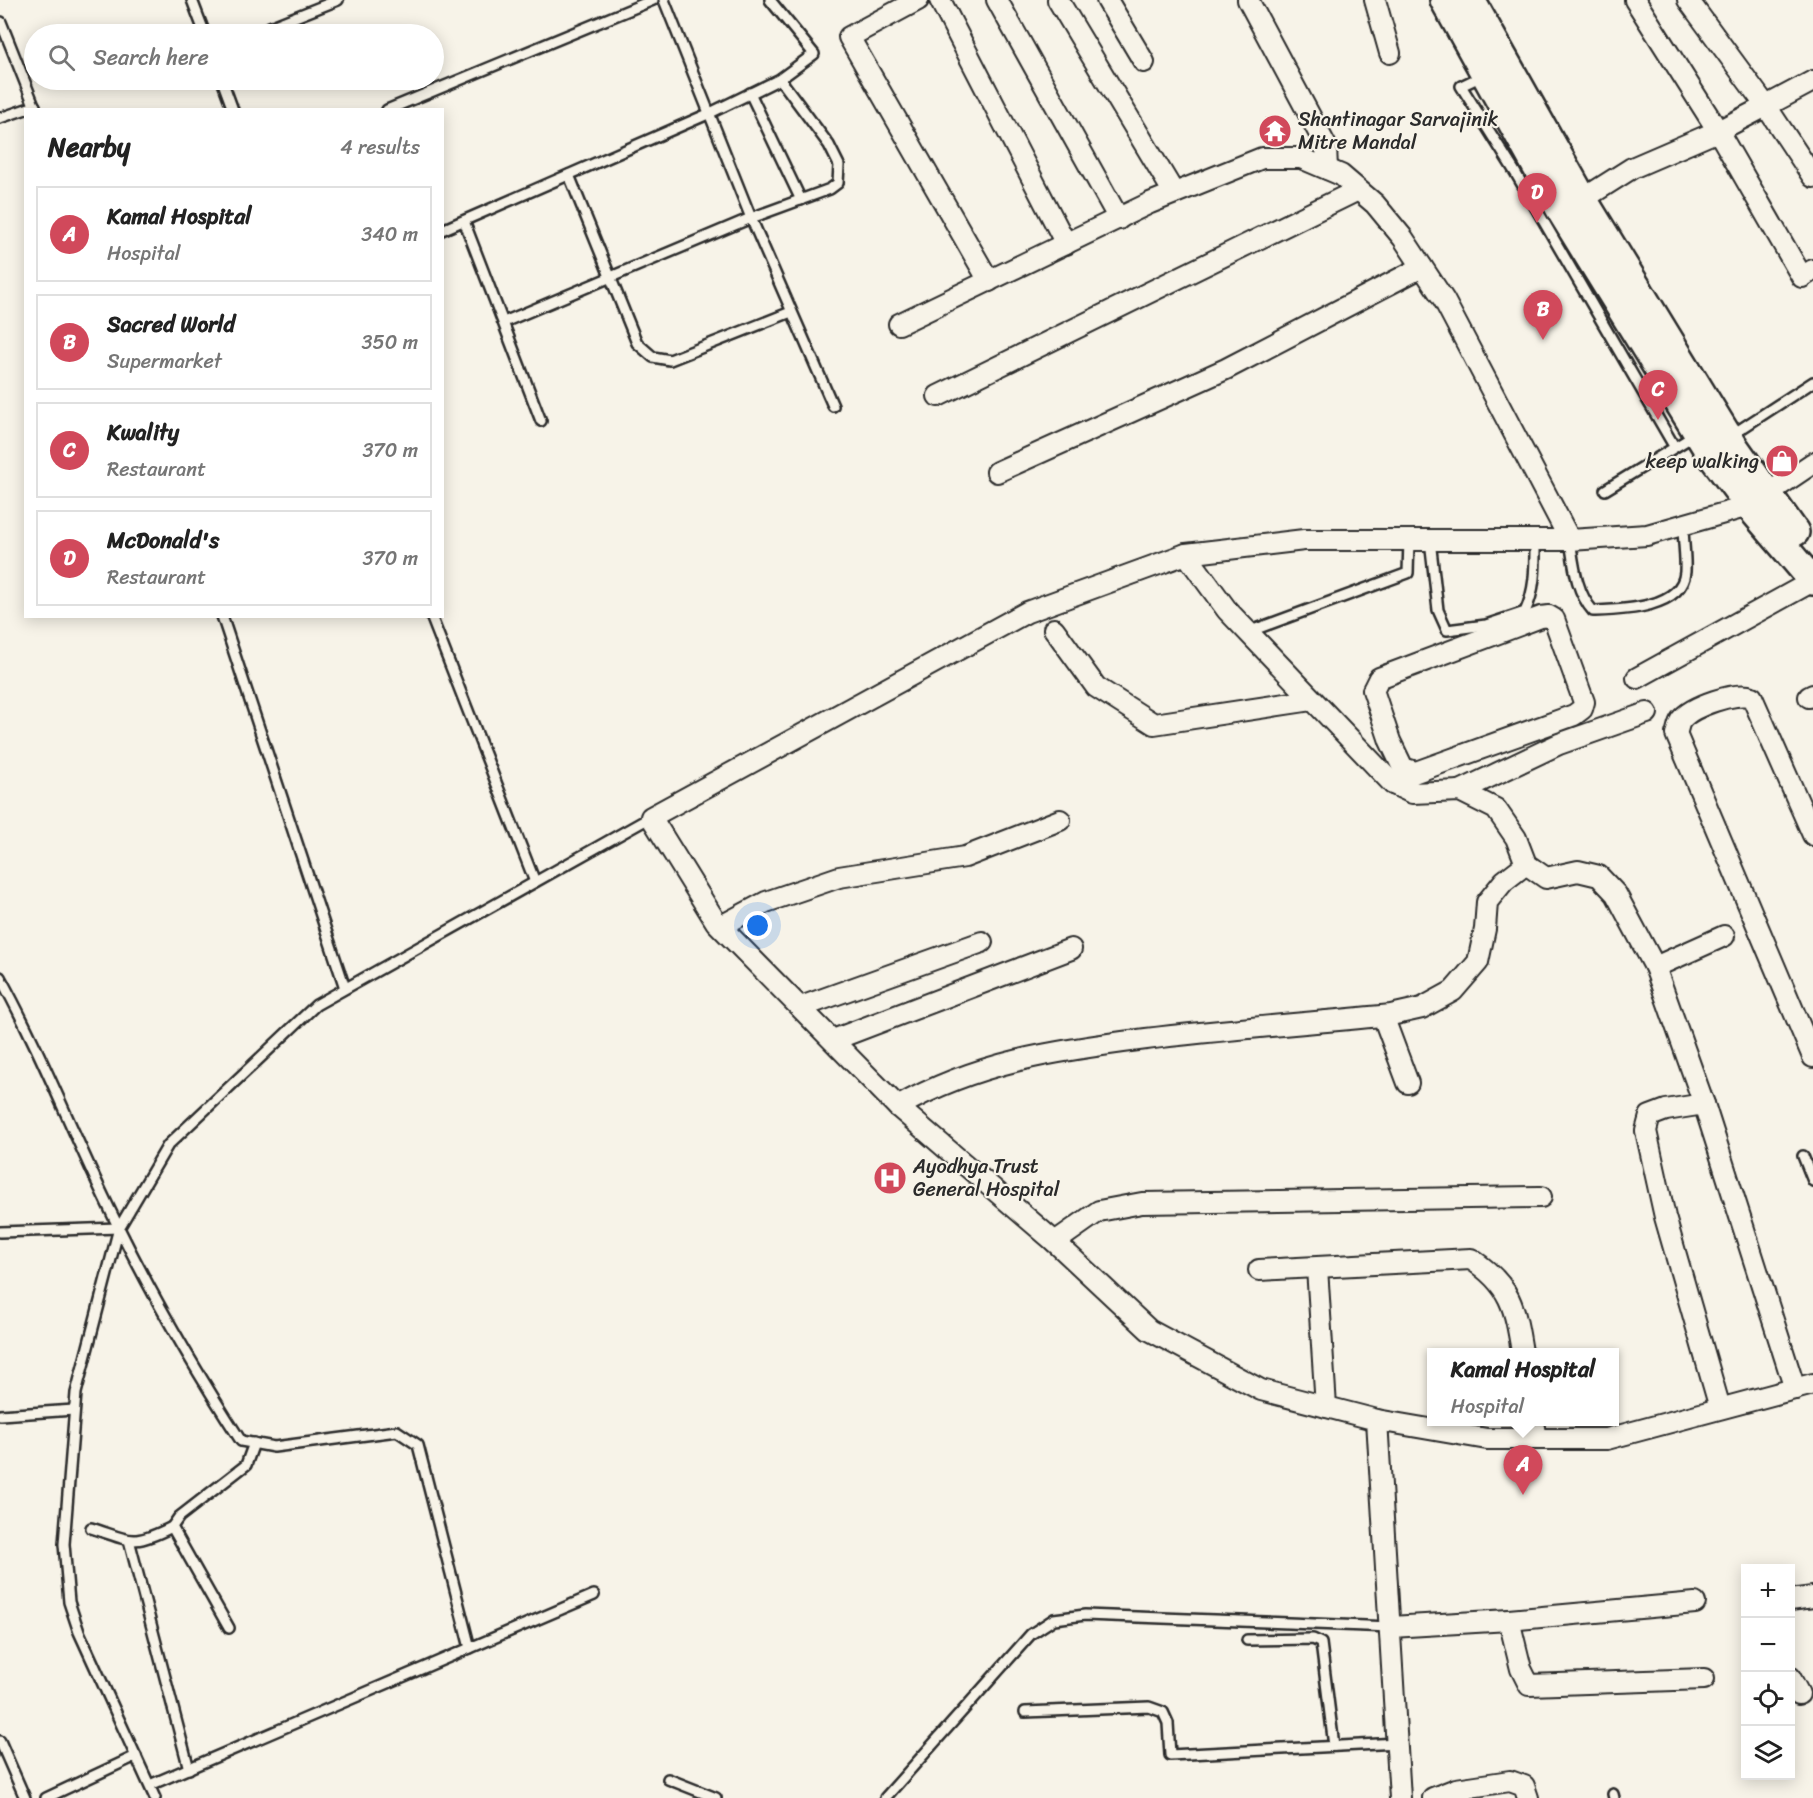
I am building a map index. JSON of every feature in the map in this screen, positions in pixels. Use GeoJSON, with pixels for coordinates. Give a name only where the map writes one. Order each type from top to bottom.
{"type":"FeatureCollection","features":[{"type":"Feature","properties":{"kind":"main road"},"geometry":{"type":"LineString","coordinates":[[1444,0],[1485,74],[1524,167],[1572,206],[1728,438],[1758,500],[1813,581]]}},
{"type":"Feature","properties":{"kind":"main road"},"geometry":{"type":"LineString","coordinates":[[1471,0],[1572,206],[1698,433],[1758,500],[1813,555]]}},
{"type":"Feature","properties":{"kind":"street"},"geometry":{"type":"LineString","coordinates":[[918,0],[849,37],[989,281]]}},
{"type":"Feature","properties":{"kind":"street"},"geometry":{"type":"LineString","coordinates":[[940,0],[1066,244]]}},
{"type":"Feature","properties":{"kind":"street"},"geometry":{"type":"LineString","coordinates":[[997,0],[1119,219]]}},
{"type":"Feature","properties":{"kind":"street"},"geometry":{"type":"LineString","coordinates":[[1058,0],[1174,194]]}},
{"type":"Feature","properties":{"kind":"street"},"geometry":{"type":"LineString","coordinates":[[1107,0],[1144,62]]}},
{"type":"Feature","properties":{"kind":"street"},"geometry":{"type":"LineString","coordinates":[[1248,0],[1326,146],[1327,169]]}},
{"type":"Feature","properties":{"kind":"street"},"geometry":{"type":"LineString","coordinates":[[1375,0],[1390,53]]}},
{"type":"Feature","properties":{"kind":"street"},"geometry":{"type":"LineString","coordinates":[[1635,0],[1718,131],[1802,277],[1813,270]]}},
{"type":"Feature","properties":{"kind":"street"},"geometry":{"type":"LineString","coordinates":[[1688,0],[1766,106],[1813,177]]}},
{"type":"Feature","properties":{"kind":"street"},"geometry":{"type":"LineString","coordinates":[[1572,206],[1632,168],[1718,131],[1813,81]]}},
{"type":"Feature","properties":{"kind":"street"},"geometry":{"type":"LineString","coordinates":[[899,324],[1174,194],[1262,158],[1301,158],[1341,175],[1375,204],[1403,238],[1444,300],[1570,540]]}},
{"type":"Feature","properties":{"kind":"street"},"geometry":{"type":"LineString","coordinates":[[938,396],[1358,190]]}},
{"type":"Feature","properties":{"kind":"street"},"geometry":{"type":"LineString","coordinates":[[997,472],[1226,369],[1422,267]]}},
{"type":"Feature","properties":{"kind":"street"},"geometry":{"type":"LineString","coordinates":[[1460,791],[1496,808],[1516,838],[1526,864],[1546,878],[1578,871],[1599,876],[1616,894],[1655,967],[1804,1387],[1607,1439],[1535,1430],[1486,1439],[1377,1420],[1261,1390],[1149,1330],[1055,1242],[898,1107],[721,926],[651,818],[1028,612],[1186,554],[1304,540],[1570,540],[1647,535],[1758,500],[1813,463]]}},
{"type":"Feature","properties":{"kind":"street"},"geometry":{"type":"LineString","coordinates":[[1186,554],[1227,610],[1312,700],[1393,784],[1412,793],[1460,791],[1559,744],[1647,713]]}},
{"type":"Feature","properties":{"kind":"street"},"geometry":{"type":"LineString","coordinates":[[1637,678],[1813,581]]}},
{"type":"Feature","properties":{"kind":"street"},"geometry":{"type":"LineString","coordinates":[[1393,784],[1416,772],[1574,715],[1582,709],[1584,702],[1554,619],[1549,616],[1541,617],[1379,678],[1373,690],[1390,741],[1403,768],[1416,772]]}},
{"type":"Feature","properties":{"kind":"street"},"geometry":{"type":"LineString","coordinates":[[1054,629],[1096,687],[1154,724],[1312,700]]}},
{"type":"Feature","properties":{"kind":"street"},"geometry":{"type":"LineString","coordinates":[[1813,835],[1752,697],[1744,694],[1715,701],[1689,713],[1680,721],[1676,734],[1813,1057]]}},
{"type":"Feature","properties":{"kind":"street"},"geometry":{"type":"LineString","coordinates":[[721,926],[766,902],[839,877],[965,857],[1060,820]]}},
{"type":"Feature","properties":{"kind":"street"},"geometry":{"type":"LineString","coordinates":[[898,1107],[932,1087],[981,1069],[1064,1050],[1181,1035],[1383,1016],[1422,1008],[1453,991],[1478,962],[1485,929],[1487,902],[1504,881],[1526,864]]}},
{"type":"Feature","properties":{"kind":"street"},"geometry":{"type":"LineString","coordinates":[[1655,967],[1724,936]]}},
{"type":"Feature","properties":{"kind":"street"},"geometry":{"type":"LineString","coordinates":[[801,1007],[982,942]]}},
{"type":"Feature","properties":{"kind":"street"},"geometry":{"type":"LineString","coordinates":[[833,1040],[1071,949]]}},
{"type":"Feature","properties":{"kind":"street"},"geometry":{"type":"LineString","coordinates":[[1383,1016],[1408,1083]]}},
{"type":"Feature","properties":{"kind":"street"},"geometry":{"type":"LineString","coordinates":[[1704,1104],[1666,1110],[1650,1116],[1646,1131],[1665,1217],[1720,1408]]}},
{"type":"Feature","properties":{"kind":"street"},"geometry":{"type":"LineString","coordinates":[[1055,1242],[1099,1211],[1142,1203],[1541,1197]]}},
{"type":"Feature","properties":{"kind":"street"},"geometry":{"type":"LineString","coordinates":[[1259,1270],[1471,1259],[1492,1272],[1515,1309],[1521,1348]]}},
{"type":"Feature","properties":{"kind":"street"},"geometry":{"type":"LineString","coordinates":[[1317,1268],[1326,1407]]}},
{"type":"Feature","properties":{"kind":"street"},"geometry":{"type":"LineString","coordinates":[[1377,1420],[1399,1743],[1400,1798]]}},
{"type":"Feature","properties":{"kind":"street"},"geometry":{"type":"LineString","coordinates":[[1795,1599],[1813,1597]]}},
{"type":"Feature","properties":{"kind":"street"},"geometry":{"type":"LineString","coordinates":[[1391,1627],[1509,1620],[1695,1603]]}},
{"type":"Feature","properties":{"kind":"street"},"geometry":{"type":"LineString","coordinates":[[1509,1620],[1521,1670],[1529,1685],[1704,1679]]}},
{"type":"Feature","properties":{"kind":"street"},"geometry":{"type":"LineString","coordinates":[[1433,1798],[1456,1790],[1510,1781],[1524,1786],[1528,1798]]}},
{"type":"Feature","properties":{"kind":"lane"},"geometry":{"type":"LineString","coordinates":[[192,0],[202,24]]}},
{"type":"Feature","properties":{"kind":"lane"},"geometry":{"type":"LineString","coordinates":[[444,86],[653,0]]}},
{"type":"Feature","properties":{"kind":"lane"},"geometry":{"type":"LineString","coordinates":[[664,0],[751,218],[833,406]]}},
{"type":"Feature","properties":{"kind":"lane"},"geometry":{"type":"LineString","coordinates":[[444,229],[708,114],[780,79],[814,54],[770,0]]}},
{"type":"Feature","properties":{"kind":"lane"},"geometry":{"type":"LineString","coordinates":[[277,24],[334,1]]}},
{"type":"Feature","properties":{"kind":"lane"},"geometry":{"type":"LineString","coordinates":[[1,22],[24,80]]}},
{"type":"Feature","properties":{"kind":"lane"},"geometry":{"type":"LineString","coordinates":[[504,322],[751,218],[830,189],[838,183],[839,165],[829,145],[780,79]]}},
{"type":"Feature","properties":{"kind":"lane"},"geometry":{"type":"LineString","coordinates":[[28,90],[35,108]]}},
{"type":"Feature","properties":{"kind":"lane"},"geometry":{"type":"LineString","coordinates":[[226,90],[232,108]]}},
{"type":"Feature","properties":{"kind":"lane"},"geometry":{"type":"LineString","coordinates":[[392,108],[435,90]]}},
{"type":"Feature","properties":{"kind":"lane"},"geometry":{"type":"LineString","coordinates":[[750,93],[801,200]]}},
{"type":"Feature","properties":{"kind":"lane"},"geometry":{"type":"LineString","coordinates":[[0,118],[24,111]]}},
{"type":"Feature","properties":{"kind":"lane"},"geometry":{"type":"LineString","coordinates":[[1524,167],[1674,446]]}},
{"type":"Feature","properties":{"kind":"lane"},"geometry":{"type":"LineString","coordinates":[[568,175],[637,343],[653,357],[670,360],[791,312]]}},
{"type":"Feature","properties":{"kind":"lane"},"geometry":{"type":"LineString","coordinates":[[464,221],[541,420]]}},
{"type":"Feature","properties":{"kind":"lane"},"geometry":{"type":"LineString","coordinates":[[1728,438],[1813,382]]}},
{"type":"Feature","properties":{"kind":"lane"},"geometry":{"type":"LineString","coordinates":[[1605,490],[1698,433]]}},
{"type":"Feature","properties":{"kind":"lane"},"geometry":{"type":"LineString","coordinates":[[1570,540],[1576,580],[1585,602],[1593,612],[1635,609],[1665,598],[1680,589],[1685,574],[1683,525]]}},
{"type":"Feature","properties":{"kind":"lane"},"geometry":{"type":"LineString","coordinates":[[1248,632],[1408,573],[1409,540]]}},
{"type":"Feature","properties":{"kind":"lane"},"geometry":{"type":"LineString","coordinates":[[1430,540],[1438,610],[1448,630],[1486,625],[1525,612],[1533,596],[1535,540]]}},
{"type":"Feature","properties":{"kind":"lane"},"geometry":{"type":"LineString","coordinates":[[223,618],[345,988]]}},
{"type":"Feature","properties":{"kind":"lane"},"geometry":{"type":"LineString","coordinates":[[432,618],[535,882]]}},
{"type":"Feature","properties":{"kind":"lane"},"geometry":{"type":"LineString","coordinates":[[155,1798],[79,1632],[69,1602],[64,1544],[76,1392],[119,1228],[168,1145],[316,1005],[651,818]]}},
{"type":"Feature","properties":{"kind":"lane"},"geometry":{"type":"LineString","coordinates":[[0,977],[32,1036],[119,1228],[202,1380],[241,1442],[274,1446],[397,1431],[418,1445],[470,1648]]}},
{"type":"Feature","properties":{"kind":"lane"},"geometry":{"type":"LineString","coordinates":[[1803,1156],[1813,1181]]}},
{"type":"Feature","properties":{"kind":"lane"},"geometry":{"type":"LineString","coordinates":[[0,1232],[119,1228]]}},
{"type":"Feature","properties":{"kind":"lane"},"geometry":{"type":"LineString","coordinates":[[0,1415],[74,1410]]}},
{"type":"Feature","properties":{"kind":"lane"},"geometry":{"type":"LineString","coordinates":[[91,1528],[129,1540],[141,1541],[172,1527],[178,1517],[246,1465],[254,1443]]}},
{"type":"Feature","properties":{"kind":"lane"},"geometry":{"type":"LineString","coordinates":[[172,1527],[229,1628]]}},
{"type":"Feature","properties":{"kind":"lane"},"geometry":{"type":"LineString","coordinates":[[129,1540],[189,1769]]}},
{"type":"Feature","properties":{"kind":"lane"},"geometry":{"type":"LineString","coordinates":[[150,1785],[594,1595]]}},
{"type":"Feature","properties":{"kind":"lane"},"geometry":{"type":"LineString","coordinates":[[885,1798],[1031,1634],[1054,1619],[1096,1615],[1391,1627]]}},
{"type":"Feature","properties":{"kind":"lane"},"geometry":{"type":"LineString","coordinates":[[1247,1640],[1313,1639],[1321,1643],[1334,1746]]}},
{"type":"Feature","properties":{"kind":"lane"},"geometry":{"type":"LineString","coordinates":[[1024,1712],[1149,1707],[1163,1712],[1168,1723],[1170,1755],[1399,1743]]}},
{"type":"Feature","properties":{"kind":"lane"},"geometry":{"type":"LineString","coordinates":[[0,1741],[25,1798]]}},
{"type":"Feature","properties":{"kind":"lane"},"geometry":{"type":"LineString","coordinates":[[46,1798],[136,1756]]}},
{"type":"Feature","properties":{"kind":"lane"},"geometry":{"type":"LineString","coordinates":[[668,1779],[716,1798]]}},
{"type":"Feature","properties":{"kind":"place","name":"Shantinagar Sarvajinik Mitre Mandal"},"geometry":{"type":"Point","coordinates":[1275,131]}},
{"type":"Feature","properties":{"kind":"place","name":"McDonald's"},"geometry":{"type":"Point","coordinates":[1537,223]}},
{"type":"Feature","properties":{"kind":"place","name":"Sacred World"},"geometry":{"type":"Point","coordinates":[1543,340]}},
{"type":"Feature","properties":{"kind":"place","name":"Kwality"},"geometry":{"type":"Point","coordinates":[1658,420]}},
{"type":"Feature","properties":{"kind":"place","name":"keep walking"},"geometry":{"type":"Point","coordinates":[1782,461]}},
{"type":"Feature","properties":{"kind":"place","name":"Ayodhya Trust General Hospital"},"geometry":{"type":"Point","coordinates":[890,1178]}},
{"type":"Feature","properties":{"kind":"place","name":"Kamal Hospital"},"geometry":{"type":"Point","coordinates":[1523,1495]}}]}
